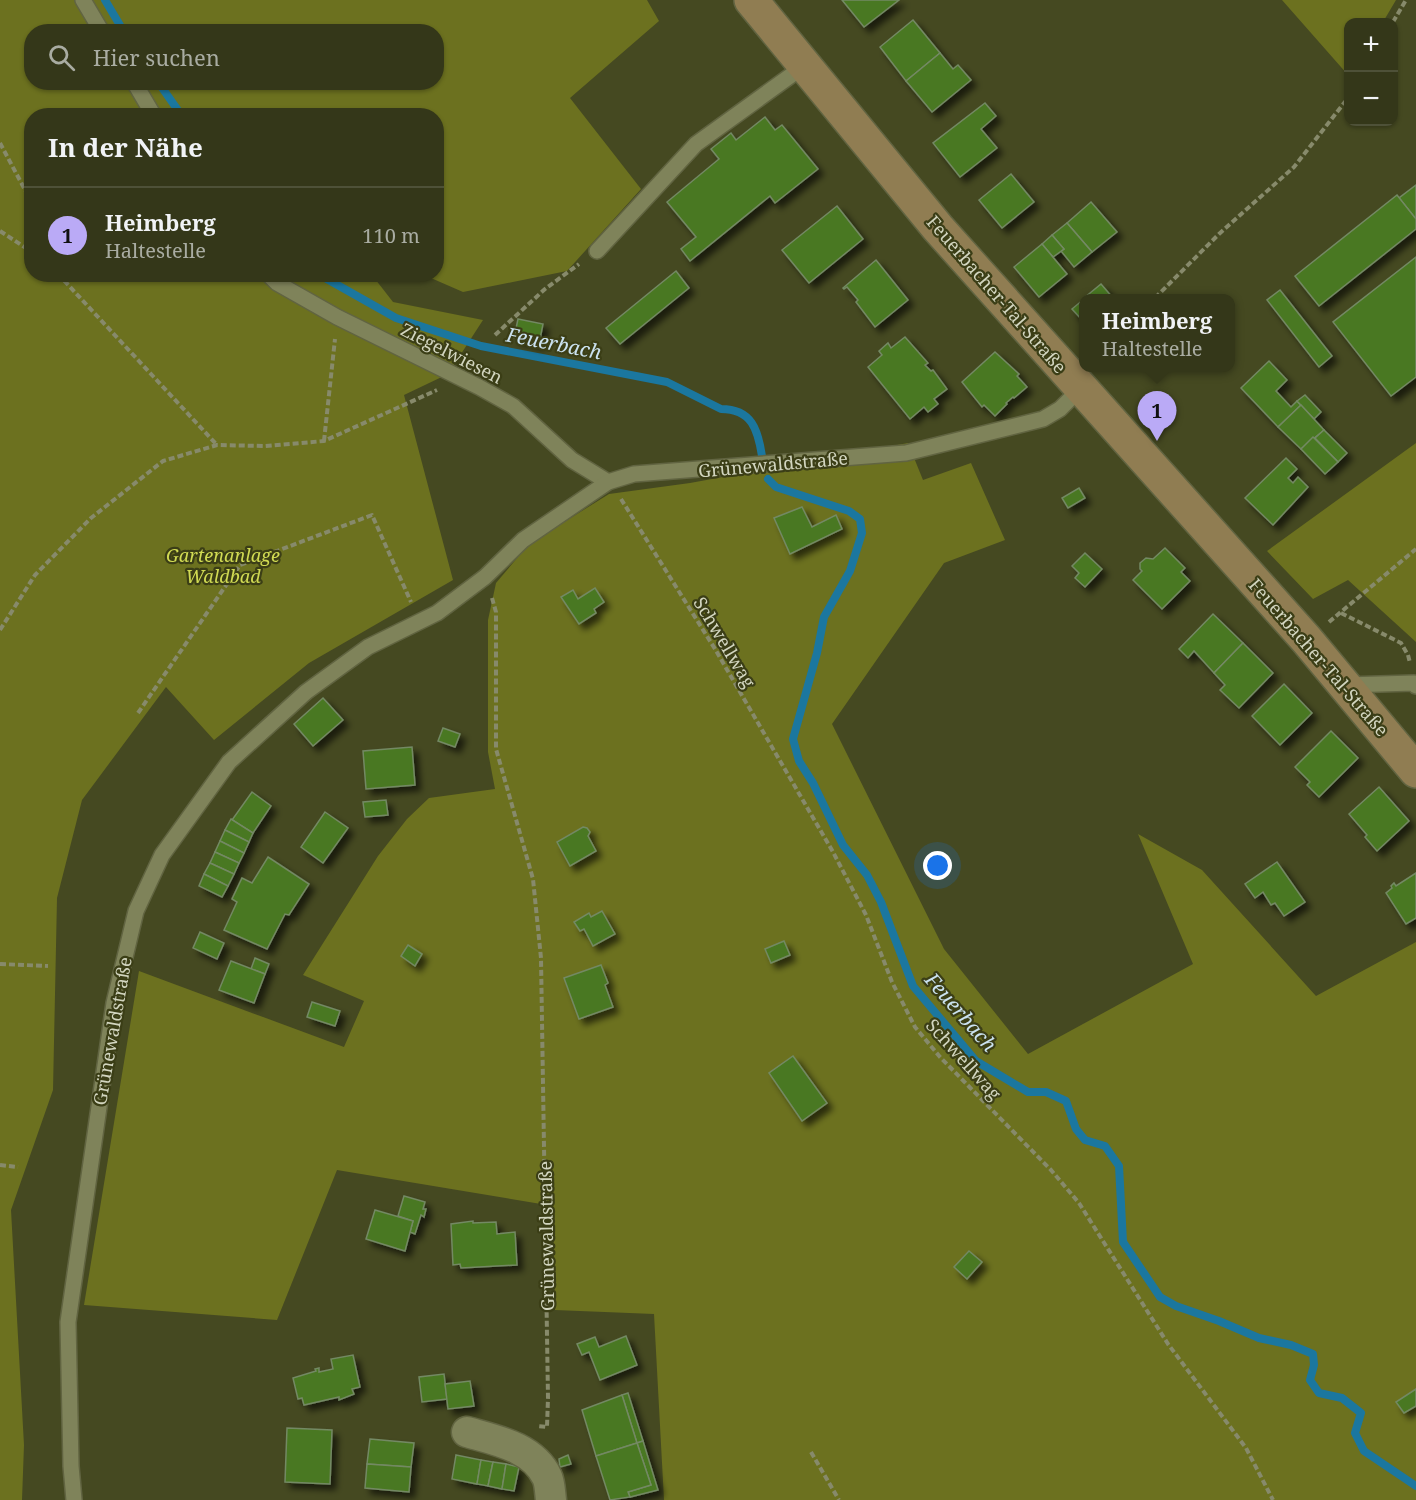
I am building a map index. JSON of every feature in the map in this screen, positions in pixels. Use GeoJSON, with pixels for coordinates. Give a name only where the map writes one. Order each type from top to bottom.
{"type":"FeatureCollection","features":[{"type":"Feature","properties":{"kind":"main road","name":"Feuerbacher-Tal-Straße"},"geometry":{"type":"LineString","coordinates":[[751,0],[938,228],[1306,639],[1416,771]]}},
{"type":"Feature","properties":{"kind":"street"},"geometry":{"type":"LineString","coordinates":[[467,1432],[522,1451],[537,1462],[547,1478],[551,1500]]}},
{"type":"Feature","properties":{"kind":"lane"},"geometry":{"type":"LineString","coordinates":[[83,0],[97,24]]}},
{"type":"Feature","properties":{"kind":"lane"},"geometry":{"type":"LineString","coordinates":[[597,251],[696,144],[804,66]]}},
{"type":"Feature","properties":{"kind":"lane"},"geometry":{"type":"LineString","coordinates":[[139,90],[149,108]]}},
{"type":"Feature","properties":{"kind":"lane","name":"Ziegelwiesen"},"geometry":{"type":"LineString","coordinates":[[276,282],[337,317],[456,375],[513,406],[572,460],[608,482]]}},
{"type":"Feature","properties":{"kind":"lane","name":"Grünewaldstraße"},"geometry":{"type":"LineString","coordinates":[[74,1500],[70,1466],[68,1322],[114,1004],[136,911],[162,855],[229,762],[306,692],[368,647],[437,613],[485,577],[523,540],[608,482],[634,474],[906,453],[1043,419],[1060,409],[1080,389]]}},
{"type":"Feature","properties":{"kind":"lane"},"geometry":{"type":"LineString","coordinates":[[1346,685],[1415,685]]}},
{"type":"Feature","properties":{"kind":"path"},"geometry":{"type":"LineString","coordinates":[[1395,18],[1406,0]]}},
{"type":"Feature","properties":{"kind":"path"},"geometry":{"type":"LineString","coordinates":[[1159,294],[1219,234],[1294,167],[1344,103]]}},
{"type":"Feature","properties":{"kind":"path"},"geometry":{"type":"LineString","coordinates":[[0,143],[24,188]]}},
{"type":"Feature","properties":{"kind":"path"},"geometry":{"type":"LineString","coordinates":[[0,231],[24,247]]}},
{"type":"Feature","properties":{"kind":"path"},"geometry":{"type":"LineString","coordinates":[[495,335],[545,289],[597,251]]}},
{"type":"Feature","properties":{"kind":"path"},"geometry":{"type":"LineString","coordinates":[[65,282],[217,445]]}},
{"type":"Feature","properties":{"kind":"path"},"geometry":{"type":"LineString","coordinates":[[324,441],[337,317]]}},
{"type":"Feature","properties":{"kind":"path"},"geometry":{"type":"LineString","coordinates":[[0,630],[35,575],[91,518],[163,460],[217,445],[265,446],[324,441],[443,388],[456,375]]}},
{"type":"Feature","properties":{"kind":"path","name":"Schwellwag"},"geometry":{"type":"LineString","coordinates":[[608,482],[715,649],[833,852],[866,915],[892,982],[915,1027],[940,1057],[1051,1170],[1078,1203],[1168,1344],[1246,1448],[1273,1500]]}},
{"type":"Feature","properties":{"kind":"path"},"geometry":{"type":"LineString","coordinates":[[138,713],[240,565],[372,515],[420,622]]}},
{"type":"Feature","properties":{"kind":"path"},"geometry":{"type":"LineString","coordinates":[[1306,639],[1341,613],[1416,549]]}},
{"type":"Feature","properties":{"kind":"path","name":"Grünewaldstraße"},"geometry":{"type":"LineString","coordinates":[[485,577],[496,612],[496,749],[533,879],[541,958],[548,1398]]}},
{"type":"Feature","properties":{"kind":"path"},"geometry":{"type":"LineString","coordinates":[[1341,613],[1401,643],[1408,655],[1415,685]]}},
{"type":"Feature","properties":{"kind":"path"},"geometry":{"type":"LineString","coordinates":[[0,964],[48,966]]}},
{"type":"Feature","properties":{"kind":"path"},"geometry":{"type":"LineString","coordinates":[[0,1165],[18,1167]]}},
{"type":"Feature","properties":{"kind":"path"},"geometry":{"type":"LineString","coordinates":[[810,1452],[839,1500]]}},
{"type":"Feature","properties":{"kind":"green space","name":"Gartenanlage Waldbad"},"geometry":{"type":"Polygon","coordinates":[[[0,0],[647,0],[659,21],[570,98],[641,189],[567,271],[463,292],[440,282],[444,282],[444,108],[24,108],[24,282],[377,282],[393,302],[483,320],[448,374],[404,395],[453,580],[309,663],[214,740],[166,687],[82,800],[57,898],[53,1090],[11,1210],[24,1445],[22,1500],[0,1500],[0,0]]]}},
{"type":"Feature","properties":{"kind":"green space"},"geometry":{"type":"Polygon","coordinates":[[[1282,0],[1396,0],[1385,18],[1344,18],[1344,70],[1282,0]]]}},
{"type":"Feature","properties":{"kind":"green space"},"geometry":{"type":"Polygon","coordinates":[[[908,443],[923,480],[971,463],[1005,540],[944,563],[832,724],[944,949],[1028,1054],[1193,964],[1138,834],[1202,870],[1316,996],[1416,942],[1416,1500],[664,1500],[654,1314],[555,1310],[553,1206],[337,1170],[277,1320],[84,1305],[139,971],[344,1047],[364,1001],[303,975],[378,856],[407,819],[429,798],[495,789],[488,752],[488,620],[496,583],[529,544],[609,494],[690,483],[908,443]]]}},
{"type":"Feature","properties":{"kind":"green space"},"geometry":{"type":"Polygon","coordinates":[[[1416,443],[1416,642],[1348,580],[1313,599],[1267,551],[1416,443]]]}},
{"type":"Feature","properties":{"kind":"building"},"geometry":{"type":"Polygon","coordinates":[[[842,0],[899,0],[864,27],[842,0]]]}},
{"type":"Feature","properties":{"kind":"building"},"geometry":{"type":"Polygon","coordinates":[[[913,20],[940,53],[906,81],[880,47],[913,20]]]}},
{"type":"Feature","properties":{"kind":"building"},"geometry":{"type":"Polygon","coordinates":[[[940,53],[953,69],[958,65],[971,80],[932,112],[906,81],[940,53]]]}},
{"type":"Feature","properties":{"kind":"building"},"geometry":{"type":"Polygon","coordinates":[[[985,103],[996,116],[981,129],[997,148],[960,177],[933,143],[985,103]]]}},
{"type":"Feature","properties":{"kind":"building"},"geometry":{"type":"Polygon","coordinates":[[[765,117],[775,130],[782,125],[818,169],[775,203],[770,196],[690,261],[681,249],[696,237],[667,202],[719,159],[711,149],[731,133],[736,140],[765,117]]]}},
{"type":"Feature","properties":{"kind":"building"},"geometry":{"type":"Polygon","coordinates":[[[1011,174],[1034,202],[1002,228],[979,200],[1011,174]]]}},
{"type":"Feature","properties":{"kind":"building"},"geometry":{"type":"Polygon","coordinates":[[[1416,185],[1416,219],[1399,198],[1416,185]]]}},
{"type":"Feature","properties":{"kind":"building"},"geometry":{"type":"Polygon","coordinates":[[[1397,195],[1416,219],[1416,229],[1319,306],[1295,276],[1397,195]]]}},
{"type":"Feature","properties":{"kind":"building"},"geometry":{"type":"Polygon","coordinates":[[[1091,202],[1117,232],[1092,252],[1067,223],[1091,202]]]}},
{"type":"Feature","properties":{"kind":"building"},"geometry":{"type":"Polygon","coordinates":[[[837,206],[863,239],[809,283],[782,250],[837,206]]]}},
{"type":"Feature","properties":{"kind":"building"},"geometry":{"type":"Polygon","coordinates":[[[1067,223],[1092,252],[1074,267],[1061,251],[1064,249],[1052,235],[1067,223]]]}},
{"type":"Feature","properties":{"kind":"building"},"geometry":{"type":"Polygon","coordinates":[[[1052,235],[1064,249],[1053,257],[1042,244],[1052,235]]]}},
{"type":"Feature","properties":{"kind":"building"},"geometry":{"type":"Polygon","coordinates":[[[1042,244],[1067,274],[1039,297],[1014,267],[1042,244]]]}},
{"type":"Feature","properties":{"kind":"building"},"geometry":{"type":"Polygon","coordinates":[[[1416,257],[1416,377],[1391,396],[1333,322],[1416,257]]]}},
{"type":"Feature","properties":{"kind":"building"},"geometry":{"type":"Polygon","coordinates":[[[876,260],[908,300],[875,327],[856,302],[858,300],[847,287],[843,288],[876,260]]]}},
{"type":"Feature","properties":{"kind":"building"},"geometry":{"type":"Polygon","coordinates":[[[676,271],[689,288],[620,344],[606,328],[676,271]]]}},
{"type":"Feature","properties":{"kind":"building"},"geometry":{"type":"Polygon","coordinates":[[[1101,284],[1110,294],[1089,294],[1101,284]]]}},
{"type":"Feature","properties":{"kind":"building"},"geometry":{"type":"Polygon","coordinates":[[[1280,290],[1332,356],[1319,367],[1267,300],[1280,290]]]}},
{"type":"Feature","properties":{"kind":"building"},"geometry":{"type":"Polygon","coordinates":[[[1079,303],[1079,317],[1072,309],[1079,303]]]}},
{"type":"Feature","properties":{"kind":"building"},"geometry":{"type":"Polygon","coordinates":[[[518,319],[543,324],[539,344],[514,338],[518,319]]]}},
{"type":"Feature","properties":{"kind":"building"},"geometry":{"type":"Polygon","coordinates":[[[905,337],[928,363],[925,365],[931,371],[933,370],[947,389],[934,399],[938,404],[928,412],[924,407],[910,419],[868,367],[882,355],[879,351],[888,343],[891,348],[905,337]]]}},
{"type":"Feature","properties":{"kind":"building"},"geometry":{"type":"Polygon","coordinates":[[[995,352],[1019,374],[1017,376],[1027,387],[1006,403],[995,416],[984,405],[982,407],[962,382],[995,352]]]}},
{"type":"Feature","properties":{"kind":"building"},"geometry":{"type":"Polygon","coordinates":[[[1269,361],[1287,380],[1276,391],[1291,407],[1297,401],[1301,405],[1278,427],[1241,388],[1269,361]]]}},
{"type":"Feature","properties":{"kind":"building"},"geometry":{"type":"Polygon","coordinates":[[[1305,395],[1321,412],[1314,419],[1297,401],[1305,395]]]}},
{"type":"Feature","properties":{"kind":"building"},"geometry":{"type":"Polygon","coordinates":[[[1301,405],[1324,430],[1301,449],[1278,427],[1301,405]]]}},
{"type":"Feature","properties":{"kind":"building"},"geometry":{"type":"Polygon","coordinates":[[[1324,430],[1347,453],[1338,462],[1315,438],[1324,430]]]}},
{"type":"Feature","properties":{"kind":"building"},"geometry":{"type":"Polygon","coordinates":[[[1313,437],[1338,462],[1325,474],[1301,449],[1313,437]]]}},
{"type":"Feature","properties":{"kind":"building"},"geometry":{"type":"Polygon","coordinates":[[[1286,458],[1297,469],[1288,478],[1293,483],[1298,477],[1308,487],[1273,525],[1245,498],[1286,458]]]}},
{"type":"Feature","properties":{"kind":"building"},"geometry":{"type":"Polygon","coordinates":[[[1079,488],[1085,498],[1068,508],[1062,498],[1079,488]]]}},
{"type":"Feature","properties":{"kind":"building"},"geometry":{"type":"Polygon","coordinates":[[[802,507],[812,527],[836,515],[842,529],[790,554],[774,518],[802,507]]]}},
{"type":"Feature","properties":{"kind":"building"},"geometry":{"type":"Polygon","coordinates":[[[1165,548],[1185,568],[1181,572],[1190,581],[1162,609],[1133,580],[1142,571],[1140,563],[1146,558],[1153,559],[1165,548]]]}},
{"type":"Feature","properties":{"kind":"building"},"geometry":{"type":"Polygon","coordinates":[[[1085,553],[1102,569],[1085,587],[1075,578],[1079,573],[1072,566],[1085,553]]]}},
{"type":"Feature","properties":{"kind":"building"},"geometry":{"type":"Polygon","coordinates":[[[595,588],[604,602],[594,609],[596,613],[579,624],[561,597],[573,590],[578,599],[595,588]]]}},
{"type":"Feature","properties":{"kind":"building"},"geometry":{"type":"Polygon","coordinates":[[[1213,614],[1243,643],[1214,673],[1194,651],[1188,658],[1179,649],[1213,614]]]}},
{"type":"Feature","properties":{"kind":"building"},"geometry":{"type":"Polygon","coordinates":[[[1243,643],[1273,673],[1239,708],[1220,690],[1225,685],[1214,673],[1243,643]]]}},
{"type":"Feature","properties":{"kind":"building"},"geometry":{"type":"Polygon","coordinates":[[[1284,684],[1312,713],[1280,745],[1252,716],[1284,684]]]}},
{"type":"Feature","properties":{"kind":"building"},"geometry":{"type":"Polygon","coordinates":[[[323,698],[343,720],[313,746],[294,724],[323,698]]]}},
{"type":"Feature","properties":{"kind":"building"},"geometry":{"type":"Polygon","coordinates":[[[443,728],[460,734],[455,747],[438,741],[443,728]]]}},
{"type":"Feature","properties":{"kind":"building"},"geometry":{"type":"Polygon","coordinates":[[[1331,731],[1358,758],[1319,797],[1307,785],[1310,782],[1295,767],[1331,731]]]}},
{"type":"Feature","properties":{"kind":"building"},"geometry":{"type":"Polygon","coordinates":[[[412,747],[415,785],[366,789],[363,751],[412,747]]]}},
{"type":"Feature","properties":{"kind":"building"},"geometry":{"type":"Polygon","coordinates":[[[1379,787],[1409,821],[1377,851],[1349,814],[1379,787]]]}},
{"type":"Feature","properties":{"kind":"building"},"geometry":{"type":"Polygon","coordinates":[[[252,792],[271,806],[253,833],[232,820],[252,792]]]}},
{"type":"Feature","properties":{"kind":"building"},"geometry":{"type":"Polygon","coordinates":[[[386,800],[388,815],[365,817],[363,802],[386,800]]]}},
{"type":"Feature","properties":{"kind":"building"},"geometry":{"type":"Polygon","coordinates":[[[325,812],[348,828],[323,863],[301,847],[325,812]]]}},
{"type":"Feature","properties":{"kind":"building"},"geometry":{"type":"Polygon","coordinates":[[[231,819],[253,833],[249,842],[225,830],[231,819]]]}},
{"type":"Feature","properties":{"kind":"building"},"geometry":{"type":"Polygon","coordinates":[[[583,827],[590,832],[588,836],[596,851],[570,866],[557,842],[583,827]]]}},
{"type":"Feature","properties":{"kind":"building"},"geometry":{"type":"Polygon","coordinates":[[[225,830],[249,842],[244,853],[220,841],[225,830]]]}},
{"type":"Feature","properties":{"kind":"building"},"geometry":{"type":"Polygon","coordinates":[[[220,841],[244,853],[239,863],[215,852],[220,841]]]}},
{"type":"Feature","properties":{"kind":"building"},"geometry":{"type":"Polygon","coordinates":[[[215,852],[239,863],[234,874],[210,863],[215,852]]]}},
{"type":"Feature","properties":{"kind":"building"},"geometry":{"type":"Polygon","coordinates":[[[268,857],[309,884],[289,915],[285,914],[267,949],[224,930],[237,902],[232,899],[242,878],[252,883],[268,857]]]}},
{"type":"Feature","properties":{"kind":"building"},"geometry":{"type":"Polygon","coordinates":[[[1277,862],[1305,902],[1284,916],[1275,903],[1271,905],[1263,892],[1255,898],[1245,884],[1277,862]]]}},
{"type":"Feature","properties":{"kind":"building"},"geometry":{"type":"Polygon","coordinates":[[[210,863],[234,874],[228,886],[204,874],[210,863]]]}},
{"type":"Feature","properties":{"kind":"building"},"geometry":{"type":"Polygon","coordinates":[[[1416,873],[1416,918],[1406,924],[1386,893],[1394,883],[1396,886],[1416,873]]]}},
{"type":"Feature","properties":{"kind":"building"},"geometry":{"type":"Polygon","coordinates":[[[204,874],[228,886],[222,897],[199,886],[204,874]]]}},
{"type":"Feature","properties":{"kind":"building"},"geometry":{"type":"Polygon","coordinates":[[[602,911],[615,934],[593,946],[584,929],[580,931],[574,922],[589,913],[591,917],[602,911]]]}},
{"type":"Feature","properties":{"kind":"building"},"geometry":{"type":"Polygon","coordinates":[[[200,932],[224,943],[217,959],[193,948],[200,932]]]}},
{"type":"Feature","properties":{"kind":"building"},"geometry":{"type":"Polygon","coordinates":[[[784,941],[790,955],[771,963],[765,949],[784,941]]]}},
{"type":"Feature","properties":{"kind":"building"},"geometry":{"type":"Polygon","coordinates":[[[408,945],[422,954],[415,966],[401,956],[408,945]]]}},
{"type":"Feature","properties":{"kind":"building"},"geometry":{"type":"Polygon","coordinates":[[[255,958],[269,964],[265,974],[251,969],[255,958]]]}},
{"type":"Feature","properties":{"kind":"building"},"geometry":{"type":"Polygon","coordinates":[[[231,961],[265,974],[254,1003],[219,990],[231,961]]]}},
{"type":"Feature","properties":{"kind":"building"},"geometry":{"type":"Polygon","coordinates":[[[601,965],[613,1007],[579,1019],[564,978],[601,965]]]}},
{"type":"Feature","properties":{"kind":"building"},"geometry":{"type":"Polygon","coordinates":[[[312,1002],[340,1011],[335,1026],[307,1017],[312,1002]]]}},
{"type":"Feature","properties":{"kind":"building"},"geometry":{"type":"Polygon","coordinates":[[[793,1056],[827,1103],[802,1121],[769,1073],[793,1056]]]}},
{"type":"Feature","properties":{"kind":"building"},"geometry":{"type":"Polygon","coordinates":[[[404,1196],[425,1202],[424,1217],[421,1215],[415,1234],[410,1232],[413,1221],[398,1216],[404,1196]]]}},
{"type":"Feature","properties":{"kind":"building"},"geometry":{"type":"Polygon","coordinates":[[[375,1210],[413,1221],[405,1251],[366,1239],[375,1210]]]}},
{"type":"Feature","properties":{"kind":"building"},"geometry":{"type":"Polygon","coordinates":[[[473,1221],[473,1223],[496,1222],[497,1234],[515,1232],[517,1265],[461,1268],[460,1264],[453,1265],[451,1224],[473,1221]]]}},
{"type":"Feature","properties":{"kind":"building"},"geometry":{"type":"Polygon","coordinates":[[[969,1251],[982,1262],[967,1279],[954,1267],[969,1251]]]}},
{"type":"Feature","properties":{"kind":"building"},"geometry":{"type":"Polygon","coordinates":[[[626,1336],[637,1365],[600,1380],[589,1352],[582,1355],[577,1344],[595,1337],[599,1347],[626,1336]]]}},
{"type":"Feature","properties":{"kind":"building"},"geometry":{"type":"Polygon","coordinates":[[[353,1355],[360,1387],[352,1389],[354,1394],[339,1400],[339,1397],[304,1405],[302,1398],[298,1399],[293,1378],[319,1368],[319,1372],[333,1369],[331,1359],[353,1355]]]}},
{"type":"Feature","properties":{"kind":"building"},"geometry":{"type":"Polygon","coordinates":[[[444,1374],[447,1399],[422,1402],[419,1377],[444,1374]]]}},
{"type":"Feature","properties":{"kind":"building"},"geometry":{"type":"Polygon","coordinates":[[[470,1381],[474,1406],[448,1409],[445,1384],[470,1381]]]}},
{"type":"Feature","properties":{"kind":"building"},"geometry":{"type":"Polygon","coordinates":[[[1416,1389],[1416,1406],[1404,1413],[1396,1402],[1416,1389]]]}},
{"type":"Feature","properties":{"kind":"building"},"geometry":{"type":"Polygon","coordinates":[[[628,1393],[643,1441],[637,1443],[622,1395],[628,1393]]]}},
{"type":"Feature","properties":{"kind":"building"},"geometry":{"type":"Polygon","coordinates":[[[622,1395],[637,1443],[596,1456],[582,1410],[622,1395]]]}},
{"type":"Feature","properties":{"kind":"building"},"geometry":{"type":"Polygon","coordinates":[[[287,1428],[332,1430],[330,1484],[285,1482],[287,1428]]]}},
{"type":"Feature","properties":{"kind":"building"},"geometry":{"type":"Polygon","coordinates":[[[370,1439],[414,1443],[411,1467],[367,1464],[370,1439]]]}},
{"type":"Feature","properties":{"kind":"building"},"geometry":{"type":"Polygon","coordinates":[[[643,1441],[658,1490],[630,1497],[628,1492],[651,1485],[637,1443],[643,1441]]]}},
{"type":"Feature","properties":{"kind":"building"},"geometry":{"type":"Polygon","coordinates":[[[637,1443],[651,1485],[628,1492],[630,1497],[610,1500],[596,1456],[637,1443]]]}},
{"type":"Feature","properties":{"kind":"building"},"geometry":{"type":"Polygon","coordinates":[[[456,1455],[481,1460],[477,1484],[452,1479],[456,1455]]]}},
{"type":"Feature","properties":{"kind":"building"},"geometry":{"type":"Polygon","coordinates":[[[568,1455],[571,1464],[560,1467],[559,1459],[568,1455]]]}},
{"type":"Feature","properties":{"kind":"building"},"geometry":{"type":"Polygon","coordinates":[[[481,1460],[493,1462],[488,1486],[477,1484],[481,1460]]]}},
{"type":"Feature","properties":{"kind":"building"},"geometry":{"type":"Polygon","coordinates":[[[493,1462],[506,1464],[502,1489],[488,1486],[493,1462]]]}},
{"type":"Feature","properties":{"kind":"building"},"geometry":{"type":"Polygon","coordinates":[[[367,1464],[411,1467],[409,1492],[365,1488],[367,1464]]]}},
{"type":"Feature","properties":{"kind":"building"},"geometry":{"type":"Polygon","coordinates":[[[506,1464],[519,1467],[514,1491],[502,1489],[506,1464]]]}},
{"type":"Feature","properties":{"kind":"waterway","name":"Feuerbach"},"geometry":{"type":"LineString","coordinates":[[105,0],[119,24]]}},
{"type":"Feature","properties":{"kind":"waterway","name":"Feuerbach"},"geometry":{"type":"LineString","coordinates":[[164,90],[176,108]]}},
{"type":"Feature","properties":{"kind":"waterway","name":"Feuerbach"},"geometry":{"type":"LineString","coordinates":[[332,282],[396,318],[481,346],[667,382],[721,409],[731,410],[747,417],[755,430],[762,456]]}},
{"type":"Feature","properties":{"kind":"waterway","name":"Feuerbach"},"geometry":{"type":"LineString","coordinates":[[768,479],[776,487],[849,511],[860,519],[862,533],[850,571],[824,617],[817,653],[793,739],[799,761],[813,783],[843,845],[867,875],[881,902],[913,986],[976,1061],[1028,1092],[1046,1092],[1066,1101],[1076,1129],[1085,1140],[1105,1146],[1119,1166],[1123,1242],[1160,1297],[1176,1306],[1259,1338],[1291,1345],[1313,1354],[1314,1365],[1310,1380],[1319,1393],[1342,1398],[1361,1413],[1355,1433],[1364,1451],[1416,1486]]}},
{"type":"Feature","properties":{"kind":"place","name":"Heimberg"},"geometry":{"type":"Point","coordinates":[1157,441]}}]}
